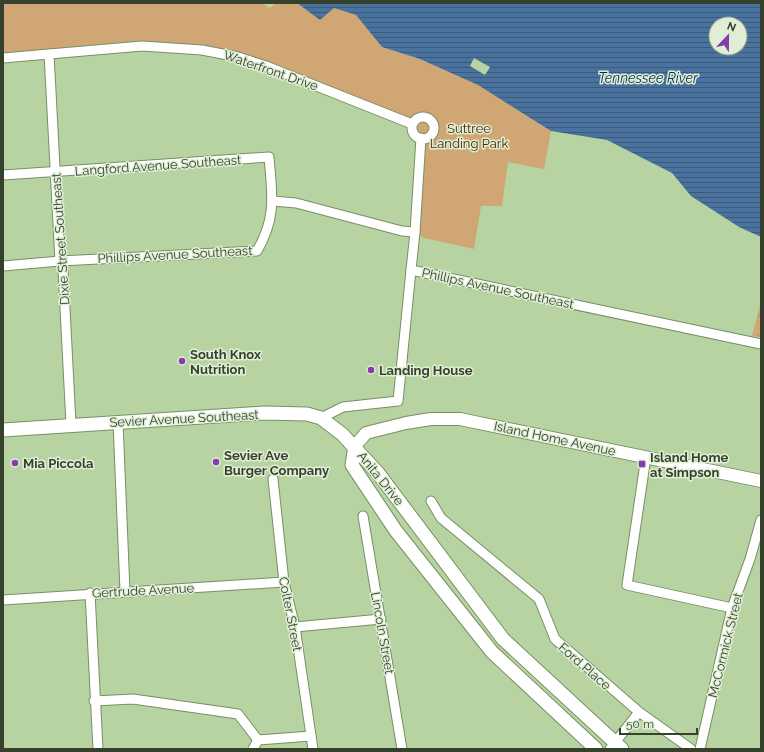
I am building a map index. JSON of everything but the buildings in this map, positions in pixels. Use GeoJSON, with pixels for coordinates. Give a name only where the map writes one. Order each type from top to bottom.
{"type":"FeatureCollection","features":[{"type":"Feature","properties":{"kind":"main road","name":"Sevier Avenue Southeast"},"geometry":{"type":"LineString","coordinates":[[3,430],[71,424],[290,412],[307,414],[321,418],[333,426],[355,446]]}},
{"type":"Feature","properties":{"kind":"main road","name":"Anita Drive"},"geometry":{"type":"LineString","coordinates":[[355,446],[378,473],[503,639],[616,747]]}},
{"type":"Feature","properties":{"kind":"main road","name":"Anita Drive"},"geometry":{"type":"LineString","coordinates":[[355,446],[352,465],[396,531],[442,590],[492,652],[596,749]]}},
{"type":"Feature","properties":{"kind":"street","name":"Waterfront Drive"},"geometry":{"type":"LineString","coordinates":[[3,58],[142,46],[182,48],[216,52],[238,57],[280,71],[412,124]]}},
{"type":"Feature","properties":{"kind":"street","name":"Dixie Street Southeast"},"geometry":{"type":"LineString","coordinates":[[49,54],[60,261],[64,285],[71,424]]}},
{"type":"Feature","properties":{"kind":"street"},"geometry":{"type":"LineString","coordinates":[[420,117],[427,118],[432,123],[433,129],[430,135],[421,138],[415,135],[412,124],[420,117]]}},
{"type":"Feature","properties":{"kind":"street"},"geometry":{"type":"LineString","coordinates":[[273,201],[296,203],[402,231],[415,232],[421,138]]}},
{"type":"Feature","properties":{"kind":"street","name":"Langford Avenue Southeast"},"geometry":{"type":"LineString","coordinates":[[3,175],[269,157],[273,201]]}},
{"type":"Feature","properties":{"kind":"street","name":"Phillips Avenue Southeast"},"geometry":{"type":"LineString","coordinates":[[3,266],[60,261],[258,251],[267,234],[273,201]]}},
{"type":"Feature","properties":{"kind":"street","name":"Phillips Avenue Southeast"},"geometry":{"type":"LineString","coordinates":[[415,232],[411,270],[761,344]]}},
{"type":"Feature","properties":{"kind":"street"},"geometry":{"type":"LineString","coordinates":[[321,418],[343,407],[398,401],[411,270]]}},
{"type":"Feature","properties":{"kind":"street","name":"Island Home Avenue"},"geometry":{"type":"LineString","coordinates":[[355,446],[366,433],[406,423],[431,419],[460,419],[761,481]]}},
{"type":"Feature","properties":{"kind":"street"},"geometry":{"type":"LineString","coordinates":[[118,422],[125,591]]}},
{"type":"Feature","properties":{"kind":"street"},"geometry":{"type":"LineString","coordinates":[[646,457],[627,585],[732,608]]}},
{"type":"Feature","properties":{"kind":"street","name":"Colter Street"},"geometry":{"type":"LineString","coordinates":[[274,478],[284,582],[295,627],[313,749]]}},
{"type":"Feature","properties":{"kind":"street","name":"Ford Place"},"geometry":{"type":"LineString","coordinates":[[431,501],[441,518],[539,599],[555,640],[639,712],[691,749]]}},
{"type":"Feature","properties":{"kind":"street","name":"Lincoln Street"},"geometry":{"type":"LineString","coordinates":[[363,516],[402,749]]}},
{"type":"Feature","properties":{"kind":"street","name":"McCormick Street"},"geometry":{"type":"LineString","coordinates":[[700,749],[732,608],[750,559],[761,520]]}},
{"type":"Feature","properties":{"kind":"street","name":"Gertrude Avenue"},"geometry":{"type":"LineString","coordinates":[[3,600],[90,593],[284,582]]}},
{"type":"Feature","properties":{"kind":"street"},"geometry":{"type":"LineString","coordinates":[[90,593],[94,701],[98,749]]}},
{"type":"Feature","properties":{"kind":"street"},"geometry":{"type":"LineString","coordinates":[[295,627],[381,619]]}},
{"type":"Feature","properties":{"kind":"street"},"geometry":{"type":"LineString","coordinates":[[94,701],[134,699],[238,714],[258,740]]}},
{"type":"Feature","properties":{"kind":"street"},"geometry":{"type":"LineString","coordinates":[[616,747],[639,712]]}},
{"type":"Feature","properties":{"kind":"street"},"geometry":{"type":"LineString","coordinates":[[258,740],[311,736]]}},
{"type":"Feature","properties":{"kind":"street"},"geometry":{"type":"LineString","coordinates":[[253,749],[258,740]]}},
{"type":"Feature","properties":{"kind":"green space","name":"Suttree Landing Park"},"geometry":{"type":"Polygon","coordinates":[[[3,3],[262,3],[270,8],[276,3],[297,3],[334,8],[356,15],[382,47],[420,59],[478,85],[551,131],[544,169],[508,162],[502,206],[481,206],[474,249],[424,238],[415,232],[417,137],[412,128],[287,73],[182,48],[3,58],[3,3]]]}},
{"type":"Feature","properties":{"kind":"green space"},"geometry":{"type":"Polygon","coordinates":[[[761,301],[761,337],[752,336],[761,301]]]}},
{"type":"Feature","properties":{"kind":"water","name":"Tennessee River"},"geometry":{"type":"Polygon","coordinates":[[[297,3],[761,3],[761,237],[739,227],[691,196],[672,173],[607,140],[551,131],[478,85],[420,59],[382,47],[356,15],[334,8],[320,20],[297,3]]]}},
{"type":"Feature","properties":{"kind":"pier"},"geometry":{"type":"Polygon","coordinates":[[[474,58],[490,67],[485,75],[470,66],[474,58]]]}},
{"type":"Feature","properties":{"kind":"place","name":"South Knox Nutrition"},"geometry":{"type":"Point","coordinates":[182,361]}},
{"type":"Feature","properties":{"kind":"place","name":"Landing House"},"geometry":{"type":"Point","coordinates":[371,370]}},
{"type":"Feature","properties":{"kind":"place","name":"Sevier Ave Burger Company"},"geometry":{"type":"Point","coordinates":[216,462]}},
{"type":"Feature","properties":{"kind":"place","name":"Mia Piccola"},"geometry":{"type":"Point","coordinates":[15,463]}},
{"type":"Feature","properties":{"kind":"place","name":"Island Home at Simpson"},"geometry":{"type":"Point","coordinates":[642,464]}}]}
